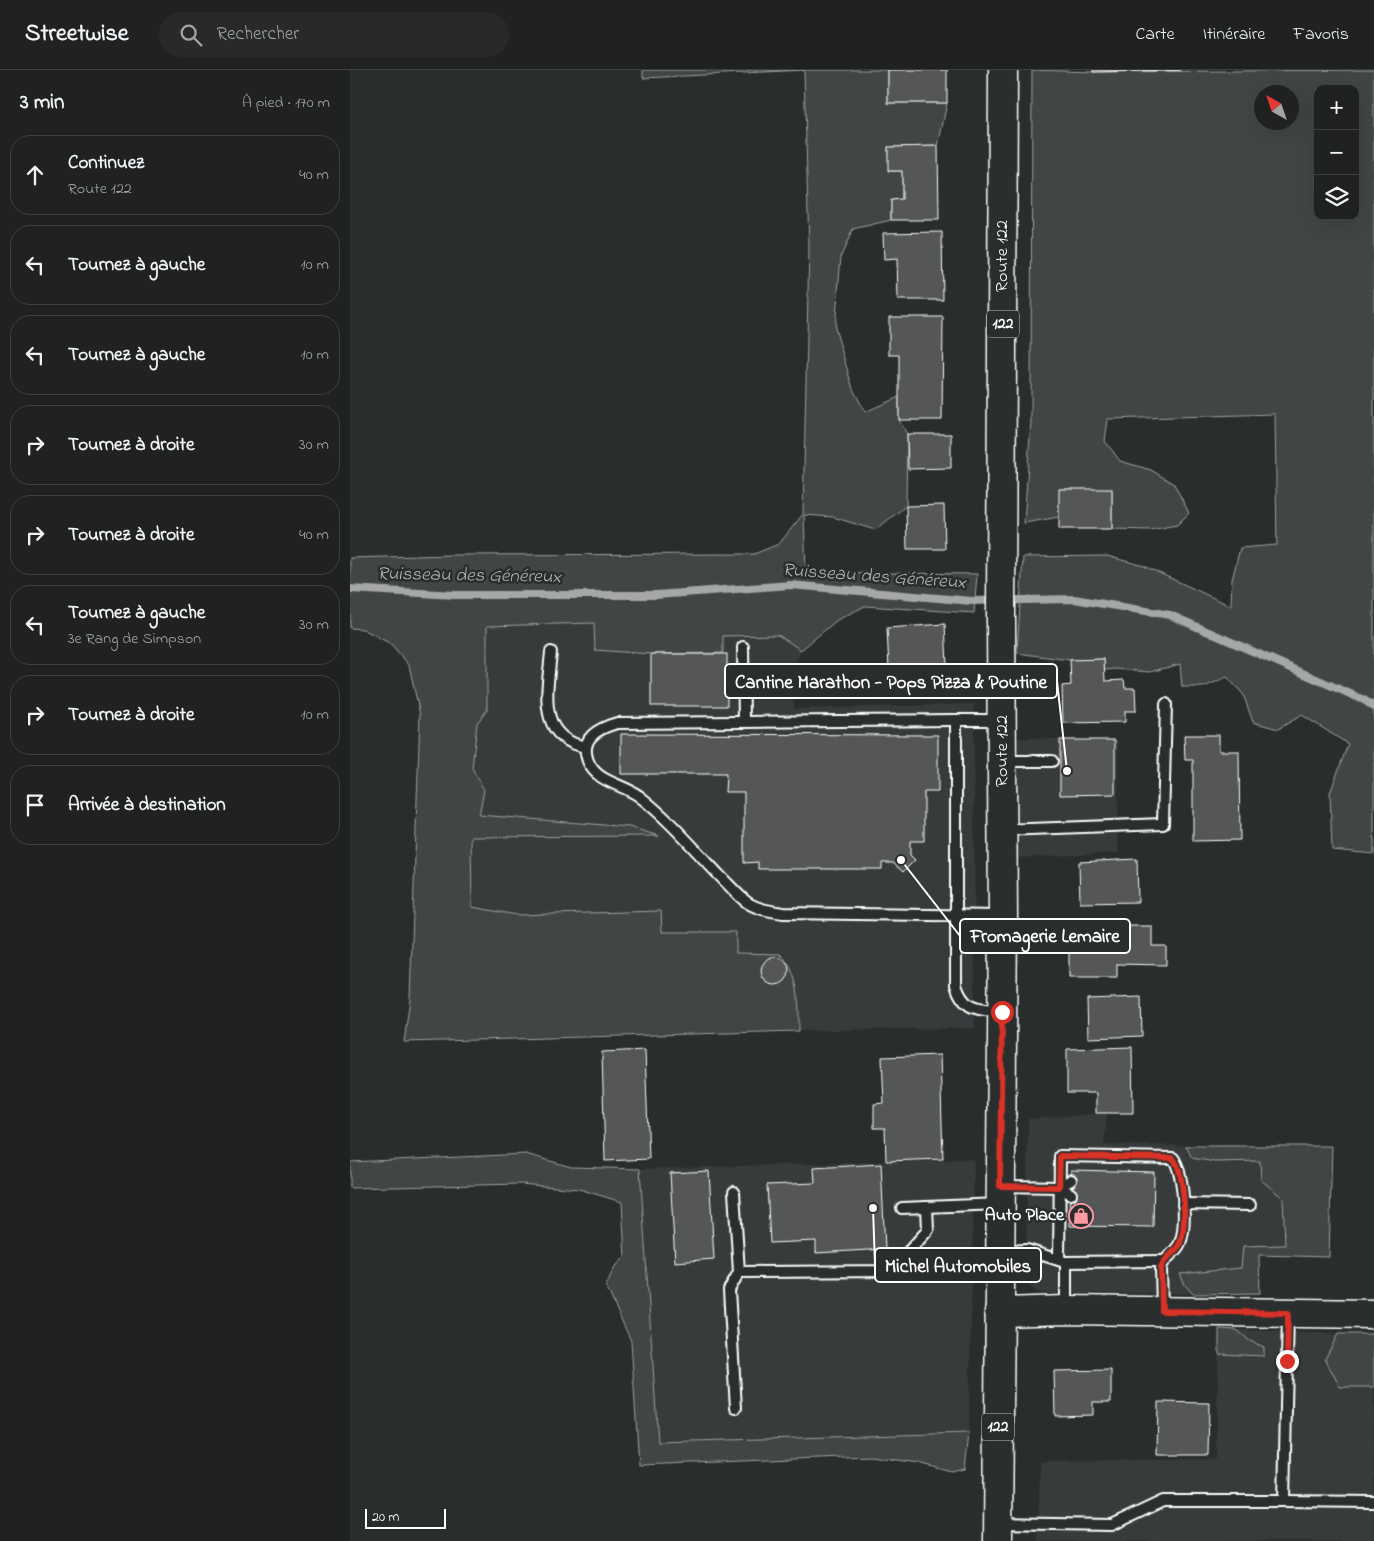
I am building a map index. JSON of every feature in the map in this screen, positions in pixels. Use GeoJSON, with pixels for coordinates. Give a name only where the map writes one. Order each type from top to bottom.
{"type":"FeatureCollection","features":[{"type":"Feature","properties":{"kind":"main road","name":"Route 122"},"geometry":{"type":"LineString","coordinates":[[998,1312],[1003,916],[1001,621],[1003,70]]}},
{"type":"Feature","properties":{"kind":"main road"},"geometry":{"type":"LineString","coordinates":[[998,1312],[1066,1310],[1374,1314]]}},
{"type":"Feature","properties":{"kind":"main road","name":"122"},"geometry":{"type":"LineString","coordinates":[[998,1312],[998,1532]]}},
{"type":"Feature","properties":{"kind":"lane"},"geometry":{"type":"LineString","coordinates":[[743,647],[744,722]]}},
{"type":"Feature","properties":{"kind":"lane"},"geometry":{"type":"LineString","coordinates":[[551,652],[547,712],[561,736],[575,745],[586,746]]}},
{"type":"Feature","properties":{"kind":"lane"},"geometry":{"type":"LineString","coordinates":[[1003,830],[1163,824],[1166,704]]}},
{"type":"Feature","properties":{"kind":"lane"},"geometry":{"type":"LineString","coordinates":[[956,720],[956,985],[960,996],[967,1005],[1002,1012]]}},
{"type":"Feature","properties":{"kind":"lane"},"geometry":{"type":"LineString","coordinates":[[1003,720],[617,723],[600,728],[591,735],[586,746],[588,762],[596,774],[603,780],[627,789],[640,797],[676,830],[745,902],[767,910],[784,913],[1003,916]]}},
{"type":"Feature","properties":{"kind":"lane"},"geometry":{"type":"LineString","coordinates":[[1003,760],[1052,761]]}},
{"type":"Feature","properties":{"kind":"lane"},"geometry":{"type":"LineString","coordinates":[[999,1251],[1027,1250],[1062,1261],[1163,1261],[1180,1246],[1182,1237],[1183,1204],[1180,1174],[1173,1158],[1168,1156],[1060,1156],[1059,1187],[1062,1261],[1066,1310]]}},
{"type":"Feature","properties":{"kind":"lane"},"geometry":{"type":"LineString","coordinates":[[902,1208],[927,1208],[1059,1187],[1071,1180]]}},
{"type":"Feature","properties":{"kind":"lane"},"geometry":{"type":"LineString","coordinates":[[1059,1187],[1071,1194]]}},
{"type":"Feature","properties":{"kind":"lane"},"geometry":{"type":"LineString","coordinates":[[734,1192],[739,1272],[729,1290],[736,1408]]}},
{"type":"Feature","properties":{"kind":"lane"},"geometry":{"type":"LineString","coordinates":[[1183,1204],[1250,1205]]}},
{"type":"Feature","properties":{"kind":"lane"},"geometry":{"type":"LineString","coordinates":[[739,1272],[891,1270],[928,1230],[927,1208]]}},
{"type":"Feature","properties":{"kind":"lane"},"geometry":{"type":"LineString","coordinates":[[1162,1311],[1161,1278],[1163,1261]]}},
{"type":"Feature","properties":{"kind":"lane"},"geometry":{"type":"LineString","coordinates":[[1284,1501],[1288,1313]]}},
{"type":"Feature","properties":{"kind":"lane"},"geometry":{"type":"LineString","coordinates":[[998,1532],[1112,1525],[1163,1501],[1374,1502]]}},
{"type":"Feature","properties":{"kind":"shaded area"},"geometry":{"type":"Polygon","coordinates":[[[643,70],[804,70],[643,78],[643,70]]]}},
{"type":"Feature","properties":{"kind":"shaded area"},"geometry":{"type":"Polygon","coordinates":[[[804,70],[888,70],[888,103],[947,103],[938,146],[888,147],[889,171],[902,171],[902,199],[891,200],[891,220],[853,229],[841,256],[835,328],[853,389],[865,412],[899,397],[899,420],[907,434],[906,506],[875,530],[833,517],[804,515],[806,572],[977,574],[974,613],[865,606],[837,620],[801,650],[778,635],[723,636],[723,653],[651,654],[595,650],[594,623],[487,626],[487,710],[477,723],[472,768],[484,790],[479,815],[629,827],[659,836],[471,837],[472,907],[517,915],[661,911],[662,932],[736,932],[736,953],[780,954],[787,961],[797,989],[799,1031],[404,1042],[410,999],[420,715],[409,665],[391,644],[363,629],[350,628],[350,558],[450,555],[754,554],[779,544],[803,514],[809,248],[804,70]]]}},
{"type":"Feature","properties":{"kind":"shaded area"},"geometry":{"type":"Polygon","coordinates":[[[1032,70],[1093,72],[1374,70],[1374,854],[1332,850],[1330,793],[1348,744],[1302,715],[1278,729],[1253,722],[1243,694],[1227,677],[1204,687],[1182,687],[1180,664],[1150,672],[1116,669],[1104,670],[1104,659],[1070,660],[1017,653],[1023,557],[1107,556],[1144,566],[1231,606],[1232,580],[1240,548],[1277,545],[1275,414],[1108,419],[1105,441],[1120,461],[1151,470],[1174,484],[1189,513],[1177,525],[1150,530],[1112,529],[1112,490],[1060,489],[1059,517],[1024,523],[1031,421],[1032,70]]]}},
{"type":"Feature","properties":{"kind":"shaded area"},"geometry":{"type":"Polygon","coordinates":[[[803,515],[804,563],[810,592],[837,620],[801,650],[790,677],[795,709],[974,704],[975,1028],[703,1032],[404,1042],[466,555],[754,554],[779,544],[803,515]]]}},
{"type":"Feature","properties":{"kind":"shaded area"},"geometry":{"type":"Polygon","coordinates":[[[1018,738],[1118,741],[1118,853],[1016,858],[1018,738]]]}},
{"type":"Feature","properties":{"kind":"shaded area"},"geometry":{"type":"Polygon","coordinates":[[[1107,1113],[1104,1145],[1332,1146],[1329,1257],[1259,1255],[1260,1293],[1044,1294],[1037,1292],[1031,1287],[1026,1274],[1028,1119],[1107,1113]]]}},
{"type":"Feature","properties":{"kind":"shaded area"},"geometry":{"type":"Polygon","coordinates":[[[1186,1146],[1332,1146],[1329,1257],[1259,1255],[1260,1293],[1193,1294],[1185,1285],[1180,1274],[1241,1268],[1243,1246],[1285,1245],[1283,1198],[1261,1180],[1260,1161],[1215,1162],[1192,1158],[1186,1146]]]}},
{"type":"Feature","properties":{"kind":"shaded area"},"geometry":{"type":"Polygon","coordinates":[[[526,1154],[571,1167],[640,1169],[658,1442],[969,1433],[965,1469],[952,1472],[919,1463],[870,1456],[639,1465],[631,1341],[606,1286],[614,1268],[625,1257],[622,1202],[579,1189],[520,1184],[350,1188],[350,1162],[526,1154]]]}},
{"type":"Feature","properties":{"kind":"shaded area"},"geometry":{"type":"Polygon","coordinates":[[[974,1159],[969,1433],[658,1442],[640,1169],[974,1159]]]}},
{"type":"Feature","properties":{"kind":"shaded area"},"geometry":{"type":"Polygon","coordinates":[[[1219,1329],[1338,1334],[1326,1359],[1340,1387],[1374,1387],[1374,1541],[1038,1541],[1040,1461],[1216,1459],[1219,1329]]]}},
{"type":"Feature","properties":{"kind":"shaded area"},"geometry":{"type":"Polygon","coordinates":[[[1219,1329],[1237,1330],[1250,1341],[1264,1347],[1264,1356],[1219,1354],[1219,1329]]]}},
{"type":"Feature","properties":{"kind":"shaded area"},"geometry":{"type":"Polygon","coordinates":[[[1338,1334],[1374,1334],[1374,1387],[1340,1387],[1325,1359],[1338,1334]]]}},
{"type":"Feature","properties":{"kind":"building"},"geometry":{"type":"Polygon","coordinates":[[[888,70],[947,70],[947,103],[888,103],[888,70]]]}},
{"type":"Feature","properties":{"kind":"building"},"geometry":{"type":"Polygon","coordinates":[[[1093,70],[1181,70],[1093,72],[1093,70]]]}},
{"type":"Feature","properties":{"kind":"building"},"geometry":{"type":"Polygon","coordinates":[[[938,146],[939,220],[891,220],[891,200],[902,199],[902,171],[888,171],[888,147],[938,146]]]}},
{"type":"Feature","properties":{"kind":"building"},"geometry":{"type":"Polygon","coordinates":[[[942,232],[943,300],[898,300],[897,259],[884,260],[883,233],[942,232]]]}},
{"type":"Feature","properties":{"kind":"building"},"geometry":{"type":"Polygon","coordinates":[[[889,317],[943,317],[942,420],[899,420],[899,355],[889,355],[889,317]]]}},
{"type":"Feature","properties":{"kind":"building"},"geometry":{"type":"Polygon","coordinates":[[[907,434],[951,434],[951,468],[908,469],[907,434]]]}},
{"type":"Feature","properties":{"kind":"building"},"geometry":{"type":"Polygon","coordinates":[[[1059,489],[1112,489],[1112,529],[1059,529],[1059,489]]]}},
{"type":"Feature","properties":{"kind":"building"},"geometry":{"type":"Polygon","coordinates":[[[944,505],[945,549],[907,549],[906,506],[944,505]]]}},
{"type":"Feature","properties":{"kind":"building"},"geometry":{"type":"Polygon","coordinates":[[[945,624],[947,665],[889,669],[887,628],[945,624]]]}},
{"type":"Feature","properties":{"kind":"building"},"geometry":{"type":"Polygon","coordinates":[[[651,654],[727,654],[727,706],[651,706],[651,654]]]}},
{"type":"Feature","properties":{"kind":"building"},"geometry":{"type":"Polygon","coordinates":[[[1104,659],[1105,681],[1124,680],[1125,688],[1135,688],[1136,711],[1125,711],[1125,722],[1063,723],[1062,686],[1071,685],[1070,660],[1104,659]]]}},
{"type":"Feature","properties":{"kind":"building"},"geometry":{"type":"Polygon","coordinates":[[[621,734],[938,735],[938,792],[924,792],[924,841],[910,841],[910,855],[915,860],[903,872],[893,863],[882,863],[882,869],[758,869],[758,862],[744,863],[744,792],[725,792],[726,774],[621,774],[621,734]]]}},
{"type":"Feature","properties":{"kind":"building"},"geometry":{"type":"Polygon","coordinates":[[[1184,735],[1219,735],[1219,751],[1239,751],[1240,840],[1193,841],[1193,760],[1185,760],[1184,735]]]}},
{"type":"Feature","properties":{"kind":"building"},"geometry":{"type":"Polygon","coordinates":[[[1060,740],[1115,740],[1115,794],[1060,795],[1060,740]]]}},
{"type":"Feature","properties":{"kind":"building"},"geometry":{"type":"Polygon","coordinates":[[[1137,859],[1138,902],[1080,903],[1079,862],[1137,859]]]}},
{"type":"Feature","properties":{"kind":"building"},"geometry":{"type":"Polygon","coordinates":[[[1069,926],[1152,926],[1152,946],[1166,946],[1166,965],[1117,964],[1117,978],[1069,978],[1069,926]]]}},
{"type":"Feature","properties":{"kind":"building"},"geometry":{"type":"Polygon","coordinates":[[[775,957],[785,961],[789,971],[785,981],[775,985],[765,981],[761,971],[765,961],[775,957]]]}},
{"type":"Feature","properties":{"kind":"building"},"geometry":{"type":"Polygon","coordinates":[[[1141,997],[1142,1036],[1088,1038],[1087,999],[1141,997]]]}},
{"type":"Feature","properties":{"kind":"building"},"geometry":{"type":"Polygon","coordinates":[[[1132,1047],[1133,1113],[1096,1113],[1096,1093],[1067,1093],[1067,1049],[1132,1047]]]}},
{"type":"Feature","properties":{"kind":"building"},"geometry":{"type":"Polygon","coordinates":[[[645,1050],[649,1159],[605,1161],[602,1052],[645,1050]]]}},
{"type":"Feature","properties":{"kind":"building"},"geometry":{"type":"Polygon","coordinates":[[[940,1055],[943,1159],[886,1161],[885,1128],[874,1128],[874,1104],[884,1103],[882,1057],[940,1055]]]}},
{"type":"Feature","properties":{"kind":"building"},"geometry":{"type":"Polygon","coordinates":[[[881,1164],[885,1249],[816,1253],[816,1241],[770,1243],[767,1185],[815,1183],[814,1168],[881,1164]]]}},
{"type":"Feature","properties":{"kind":"building"},"geometry":{"type":"Polygon","coordinates":[[[1071,1170],[1154,1172],[1153,1227],[1070,1226],[1071,1170]]]}},
{"type":"Feature","properties":{"kind":"building"},"geometry":{"type":"Polygon","coordinates":[[[709,1171],[714,1259],[675,1262],[670,1173],[709,1171]]]}},
{"type":"Feature","properties":{"kind":"building"},"geometry":{"type":"Polygon","coordinates":[[[1111,1370],[1111,1402],[1093,1402],[1093,1415],[1055,1416],[1054,1371],[1111,1370]]]}},
{"type":"Feature","properties":{"kind":"building"},"geometry":{"type":"Polygon","coordinates":[[[1158,1402],[1209,1403],[1208,1455],[1157,1455],[1158,1402]]]}},
{"type":"Feature","properties":{"kind":"waterway","name":"Ruisseau des Généreux"},"geometry":{"type":"LineString","coordinates":[[350,589],[455,595],[656,595],[791,585],[972,601],[1074,599],[1170,615],[1364,700],[1374,707]]}},
{"type":"Feature","properties":{"kind":"place","name":"Cantine Marathon - Pops Pizza & Poutine"},"geometry":{"type":"Point","coordinates":[1067,771]}},
{"type":"Feature","properties":{"kind":"place","name":"Fromagerie Lemaire"},"geometry":{"type":"Point","coordinates":[901,860]}},
{"type":"Feature","properties":{"kind":"place","name":"Michel Automobiles"},"geometry":{"type":"Point","coordinates":[873,1208]}},
{"type":"Feature","properties":{"kind":"place","name":"Auto Place"},"geometry":{"type":"Point","coordinates":[1081,1216]}},
{"type":"Feature","properties":{"kind":"route"},"geometry":{"type":"LineString","coordinates":[[1002,1012],[1000,1186],[1059,1187],[1060,1156],[1168,1156],[1173,1158],[1180,1174],[1183,1191],[1182,1237],[1180,1246],[1163,1261],[1161,1268],[1162,1311],[1288,1313],[1287,1361]]}}]}
